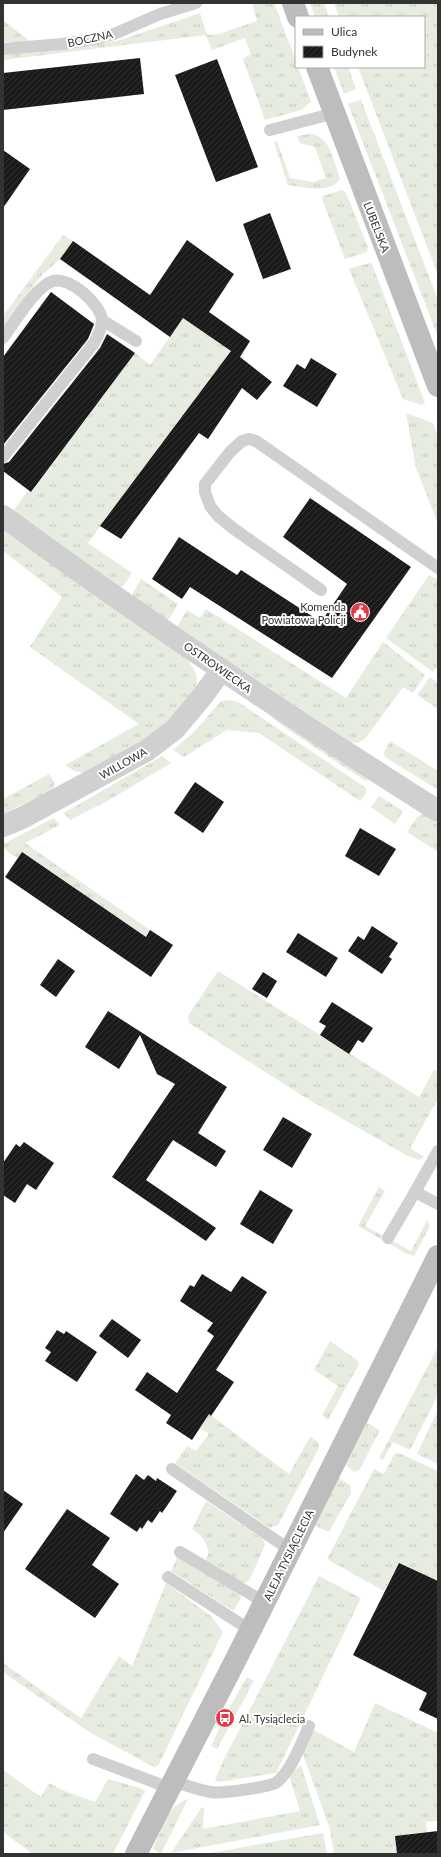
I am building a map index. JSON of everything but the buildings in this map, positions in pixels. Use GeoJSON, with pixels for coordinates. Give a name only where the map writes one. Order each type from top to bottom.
{"type":"FeatureCollection","features":[{"type":"Feature","properties":{"kind":"street"},"geometry":{"type":"LineString","coordinates":[[293,3],[298,16]]}},
{"type":"Feature","properties":{"kind":"street","name":"LUBELSKA"},"geometry":{"type":"LineString","coordinates":[[317,68],[438,386]]}},
{"type":"Feature","properties":{"kind":"street","name":"OSTROWIECKA"},"geometry":{"type":"LineString","coordinates":[[3,516],[82,575],[221,671],[438,811]]}},
{"type":"Feature","properties":{"kind":"street","name":"WILLOWA"},"geometry":{"type":"LineString","coordinates":[[3,826],[22,818],[146,751],[175,729],[221,671]]}},
{"type":"Feature","properties":{"kind":"street","name":"ALEJA TYSIĄCLECIA"},"geometry":{"type":"LineString","coordinates":[[136,1854],[438,1256]]}},
{"type":"Feature","properties":{"kind":"lane","name":"BOCZNA"},"geometry":{"type":"LineString","coordinates":[[3,49],[62,44],[94,39],[114,34],[160,14],[196,3]]}},
{"type":"Feature","properties":{"kind":"lane"},"geometry":{"type":"LineString","coordinates":[[270,130],[334,113]]}},
{"type":"Feature","properties":{"kind":"lane"},"geometry":{"type":"LineString","coordinates":[[3,338],[39,290],[54,280],[67,281],[95,302],[100,311],[102,320],[101,326],[94,343],[3,457]]}},
{"type":"Feature","properties":{"kind":"lane"},"geometry":{"type":"LineString","coordinates":[[102,320],[136,341]]}},
{"type":"Feature","properties":{"kind":"lane"},"geometry":{"type":"LineString","coordinates":[[321,590],[234,529],[218,516],[210,506],[205,492],[205,484],[230,452],[242,441],[249,439],[256,440],[438,568]]}},
{"type":"Feature","properties":{"kind":"lane"},"geometry":{"type":"LineString","coordinates":[[388,1238],[438,1151]]}},
{"type":"Feature","properties":{"kind":"lane"},"geometry":{"type":"LineString","coordinates":[[415,1192],[438,1204]]}},
{"type":"Feature","properties":{"kind":"lane"},"geometry":{"type":"LineString","coordinates":[[172,1468],[290,1550]]}},
{"type":"Feature","properties":{"kind":"lane"},"geometry":{"type":"LineString","coordinates":[[180,1552],[264,1602]]}},
{"type":"Feature","properties":{"kind":"lane"},"geometry":{"type":"LineString","coordinates":[[168,1577],[250,1630]]}},
{"type":"Feature","properties":{"kind":"lane"},"geometry":{"type":"LineString","coordinates":[[93,1759],[154,1782],[213,1792],[266,1786],[277,1782],[287,1770],[298,1751],[309,1726]]}},
{"type":"Feature","properties":{"kind":"green space"},"geometry":{"type":"Polygon","coordinates":[[[252,3],[274,3],[295,58],[295,68],[298,68],[311,102],[301,110],[265,120],[243,59],[251,54],[245,38],[212,50],[206,35],[3,60],[3,54],[64,49],[117,41],[200,13],[207,35],[219,34],[257,21],[252,3]]]}},
{"type":"Feature","properties":{"kind":"green space"},"geometry":{"type":"Polygon","coordinates":[[[310,3],[324,3],[329,16],[315,16],[310,3]]]}},
{"type":"Feature","properties":{"kind":"green space"},"geometry":{"type":"Polygon","coordinates":[[[334,3],[438,3],[438,275],[358,68],[425,68],[425,16],[339,16],[334,3]]]}},
{"type":"Feature","properties":{"kind":"green space"},"geometry":{"type":"Polygon","coordinates":[[[3,20],[31,42],[3,42],[3,20]]]}},
{"type":"Feature","properties":{"kind":"green space"},"geometry":{"type":"Polygon","coordinates":[[[334,68],[348,68],[356,89],[344,94],[334,68]]]}},
{"type":"Feature","properties":{"kind":"green space"},"geometry":{"type":"Polygon","coordinates":[[[361,100],[438,300],[438,337],[348,104],[361,100]]]}},
{"type":"Feature","properties":{"kind":"green space"},"geometry":{"type":"Polygon","coordinates":[[[309,134],[316,135],[322,139],[333,157],[340,179],[336,184],[330,187],[309,188],[288,185],[274,142],[277,141],[290,178],[313,182],[326,178],[315,147],[300,143],[297,136],[309,134]]]}},
{"type":"Feature","properties":{"kind":"green space"},"geometry":{"type":"Polygon","coordinates":[[[342,190],[346,193],[368,247],[367,252],[345,259],[322,199],[323,196],[342,190]]]}},
{"type":"Feature","properties":{"kind":"green space"},"geometry":{"type":"Polygon","coordinates":[[[63,235],[73,241],[60,259],[42,275],[3,327],[3,316],[63,235]]]}},
{"type":"Feature","properties":{"kind":"green space"},"geometry":{"type":"Polygon","coordinates":[[[369,263],[372,264],[425,403],[422,405],[403,399],[349,269],[369,263]]]}},
{"type":"Feature","properties":{"kind":"green space"},"geometry":{"type":"Polygon","coordinates":[[[183,318],[231,351],[88,543],[132,573],[121,587],[114,586],[12,513],[28,490],[32,492],[135,353],[150,365],[183,318]]]}},
{"type":"Feature","properties":{"kind":"green space"},"geometry":{"type":"Polygon","coordinates":[[[406,413],[433,423],[438,436],[438,524],[416,468],[406,413]]]}},
{"type":"Feature","properties":{"kind":"green space"},"geometry":{"type":"Polygon","coordinates":[[[3,526],[177,650],[190,663],[195,671],[197,683],[193,692],[166,723],[140,742],[83,773],[73,770],[65,765],[139,724],[30,647],[62,597],[3,551],[3,526]]]}},
{"type":"Feature","properties":{"kind":"green space"},"geometry":{"type":"Polygon","coordinates":[[[429,575],[438,580],[438,665],[433,672],[386,638],[429,575]]]}},
{"type":"Feature","properties":{"kind":"green space"},"geometry":{"type":"Polygon","coordinates":[[[141,579],[178,604],[169,619],[165,620],[133,599],[133,593],[141,579]]]}},
{"type":"Feature","properties":{"kind":"green space"},"geometry":{"type":"Polygon","coordinates":[[[206,609],[346,698],[383,642],[425,675],[413,693],[403,687],[365,739],[357,743],[351,742],[177,627],[187,610],[200,618],[206,609]]]}},
{"type":"Feature","properties":{"kind":"green space"},"geometry":{"type":"Polygon","coordinates":[[[430,677],[438,683],[438,709],[417,695],[430,677]]]}},
{"type":"Feature","properties":{"kind":"green space"},"geometry":{"type":"Polygon","coordinates":[[[230,700],[238,702],[366,788],[366,793],[360,801],[259,733],[227,730],[184,757],[173,750],[196,730],[221,701],[230,700]]]}},
{"type":"Feature","properties":{"kind":"green space"},"geometry":{"type":"Polygon","coordinates":[[[257,705],[367,777],[367,782],[284,727],[257,705]]]}},
{"type":"Feature","properties":{"kind":"green space"},"geometry":{"type":"Polygon","coordinates":[[[390,741],[438,771],[438,790],[385,757],[384,753],[390,741]]]}},
{"type":"Feature","properties":{"kind":"green space"},"geometry":{"type":"Polygon","coordinates":[[[162,756],[171,763],[109,800],[70,820],[64,813],[162,756]]]}},
{"type":"Feature","properties":{"kind":"green space"},"geometry":{"type":"Polygon","coordinates":[[[49,774],[55,783],[52,790],[3,814],[3,799],[49,774]]]}},
{"type":"Feature","properties":{"kind":"green space"},"geometry":{"type":"Polygon","coordinates":[[[379,796],[403,811],[395,824],[371,807],[379,796]]]}},
{"type":"Feature","properties":{"kind":"green space"},"geometry":{"type":"Polygon","coordinates":[[[423,814],[438,824],[438,852],[407,832],[418,816],[423,814]]]}},
{"type":"Feature","properties":{"kind":"green space"},"geometry":{"type":"Polygon","coordinates":[[[54,818],[60,825],[25,843],[150,930],[146,937],[22,853],[18,858],[5,849],[3,844],[54,818]]]}},
{"type":"Feature","properties":{"kind":"green space"},"geometry":{"type":"Polygon","coordinates":[[[218,971],[419,1097],[434,1070],[438,1072],[438,1099],[410,1148],[424,1157],[419,1160],[408,1156],[306,1098],[189,1023],[188,1016],[218,971]]]}},
{"type":"Feature","properties":{"kind":"green space"},"geometry":{"type":"Polygon","coordinates":[[[379,1187],[385,1191],[365,1226],[411,1251],[427,1220],[430,1226],[414,1256],[407,1254],[358,1226],[379,1187]]]}},
{"type":"Feature","properties":{"kind":"green space"},"geometry":{"type":"Polygon","coordinates":[[[330,1341],[357,1360],[359,1364],[328,1420],[322,1415],[338,1386],[314,1370],[330,1341]]]}},
{"type":"Feature","properties":{"kind":"green space"},"geometry":{"type":"Polygon","coordinates":[[[438,1347],[438,1395],[410,1450],[393,1442],[383,1460],[379,1458],[438,1347]]]}},
{"type":"Feature","properties":{"kind":"green space"},"geometry":{"type":"Polygon","coordinates":[[[438,1410],[438,1464],[417,1454],[438,1410]]]}},
{"type":"Feature","properties":{"kind":"green space"},"geometry":{"type":"Polygon","coordinates":[[[209,1414],[289,1474],[310,1437],[318,1442],[319,1448],[278,1525],[270,1528],[175,1463],[187,1446],[196,1451],[209,1434],[200,1428],[209,1414]]]}},
{"type":"Feature","properties":{"kind":"green space"},"geometry":{"type":"Polygon","coordinates":[[[367,1423],[380,1430],[360,1469],[354,1472],[346,1465],[367,1423]]]}},
{"type":"Feature","properties":{"kind":"green space"},"geometry":{"type":"Polygon","coordinates":[[[395,1453],[401,1454],[438,1471],[438,1581],[399,1563],[384,1591],[327,1559],[374,1469],[384,1474],[395,1453]]]}},
{"type":"Feature","properties":{"kind":"green space"},"geometry":{"type":"Polygon","coordinates":[[[338,1478],[350,1485],[351,1493],[329,1532],[317,1527],[316,1522],[338,1478]]]}},
{"type":"Feature","properties":{"kind":"green space"},"geometry":{"type":"Polygon","coordinates":[[[206,1501],[263,1539],[265,1545],[249,1581],[242,1583],[205,1561],[209,1552],[208,1548],[201,1536],[192,1529],[206,1501]]]}},
{"type":"Feature","properties":{"kind":"green space"},"geometry":{"type":"Polygon","coordinates":[[[178,1556],[239,1593],[241,1598],[234,1610],[230,1609],[171,1571],[178,1556]]]}},
{"type":"Feature","properties":{"kind":"green space"},"geometry":{"type":"Polygon","coordinates":[[[319,1576],[361,1598],[276,1773],[218,1782],[215,1780],[223,1761],[319,1576]]]}},
{"type":"Feature","properties":{"kind":"green space"},"geometry":{"type":"Polygon","coordinates":[[[166,1583],[211,1616],[223,1632],[158,1766],[154,1767],[91,1733],[3,1672],[3,1663],[81,1718],[119,1656],[132,1666],[166,1583]]]}},
{"type":"Feature","properties":{"kind":"green space"},"geometry":{"type":"Polygon","coordinates":[[[247,1677],[254,1681],[217,1749],[211,1746],[221,1725],[227,1726],[232,1714],[227,1712],[247,1677]]]}},
{"type":"Feature","properties":{"kind":"green space"},"geometry":{"type":"Polygon","coordinates":[[[375,1703],[438,1733],[438,1821],[426,1822],[427,1832],[396,1836],[397,1854],[334,1854],[330,1829],[302,1752],[312,1729],[354,1752],[375,1703]]]}},
{"type":"Feature","properties":{"kind":"green space"},"geometry":{"type":"Polygon","coordinates":[[[301,1765],[320,1825],[171,1853],[202,1807],[204,1808],[203,1829],[300,1811],[289,1775],[301,1765]]]}},
{"type":"Feature","properties":{"kind":"green space"},"geometry":{"type":"Polygon","coordinates":[[[3,1770],[41,1797],[49,1783],[62,1790],[95,1802],[108,1779],[140,1788],[145,1791],[113,1854],[29,1854],[30,1852],[3,1832],[3,1770]]]}},
{"type":"Feature","properties":{"kind":"green space"},"geometry":{"type":"Polygon","coordinates":[[[188,1799],[161,1854],[153,1849],[162,1827],[175,1807],[188,1799]]]}},
{"type":"Feature","properties":{"kind":"green space"},"geometry":{"type":"Polygon","coordinates":[[[322,1833],[327,1854],[205,1854],[322,1833]]]}},
{"type":"Feature","properties":{"kind":"place","name":"Komenda Powiatowa Policji"},"geometry":{"type":"Point","coordinates":[360,612]}},
{"type":"Feature","properties":{"kind":"place","name":"Al. Tysiąclecia"},"geometry":{"type":"Point","coordinates":[225,1718]}}]}
